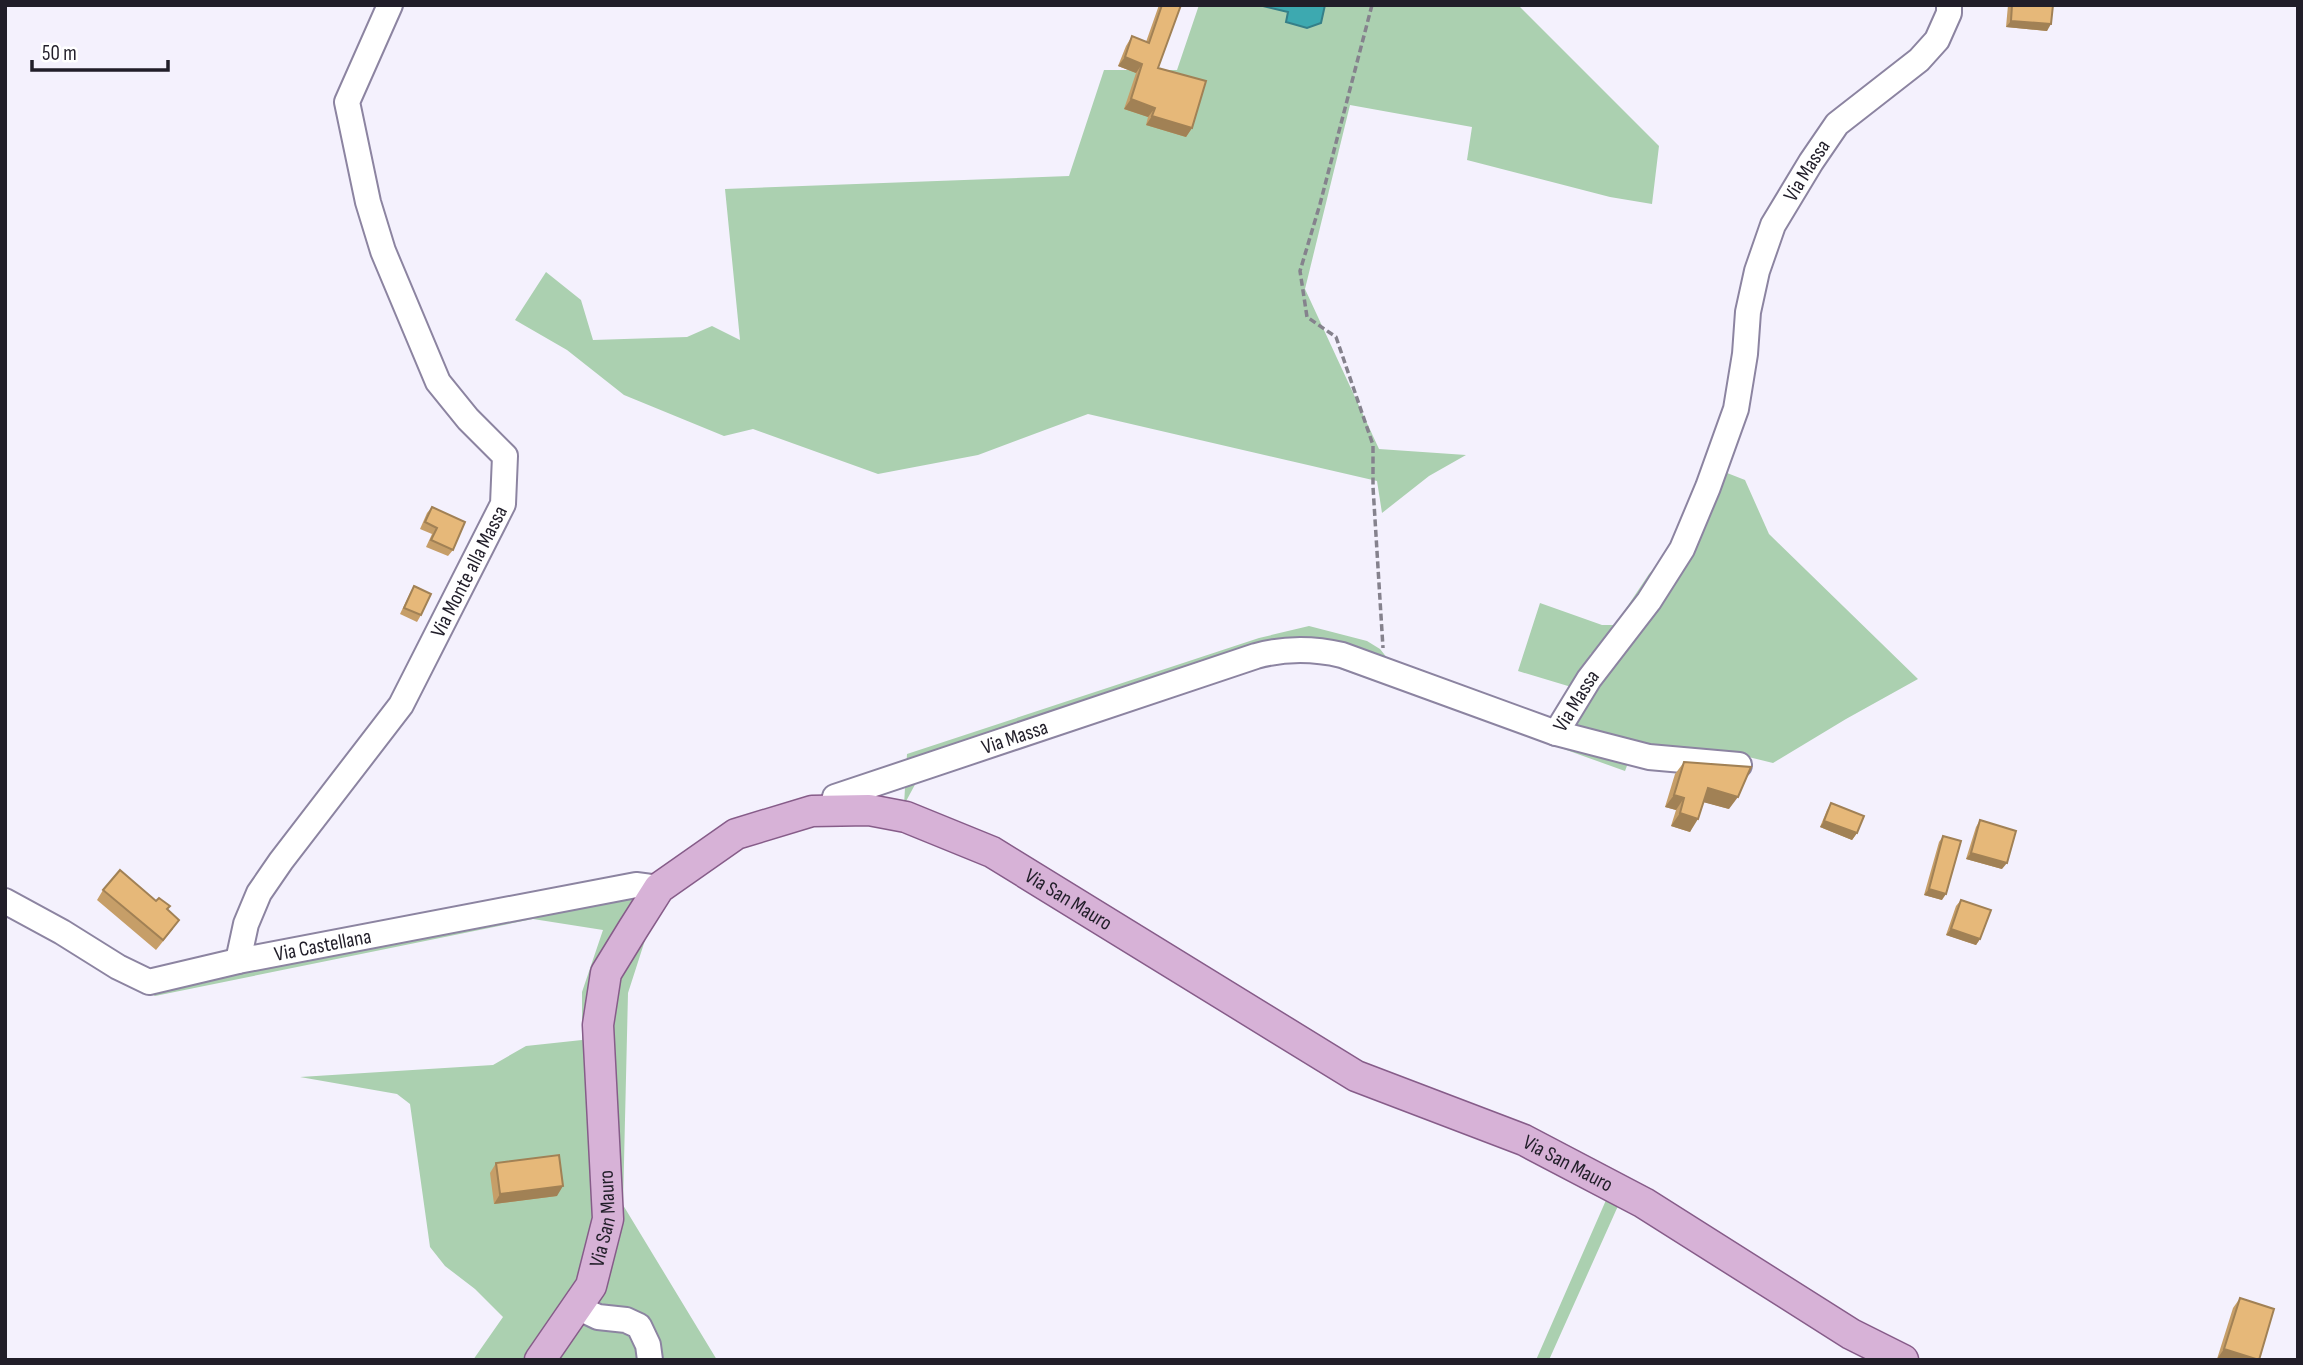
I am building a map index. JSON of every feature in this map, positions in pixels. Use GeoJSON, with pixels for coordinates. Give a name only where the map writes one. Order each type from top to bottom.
{"type":"FeatureCollection","features":[{"type":"Feature","properties":{"kind":"main road","name":"Via San Mauro"},"geometry":{"type":"LineString","coordinates":[[540,1360],[591,1286],[608,1219],[598,1025],[606,973],[659,888],[736,834],[812,811],[869,810],[906,817],[992,852],[1356,1076],[1524,1140],[1644,1203],[1851,1334],[1903,1360]]}},
{"type":"Feature","properties":{"kind":"street","name":"Via Monte alla Massa"},"geometry":{"type":"LineString","coordinates":[[238,961],[246,924],[259,893],[401,705],[503,505],[505,456],[468,419],[438,382],[383,251],[368,202],[347,102],[390,5]]}},
{"type":"Feature","properties":{"kind":"street","name":"Via Massa"},"geometry":{"type":"LineString","coordinates":[[831,810],[835,797],[1278,650],[1322,650],[1556,733],[1589,680],[1649,601],[1682,549],[1737,409],[1748,312],[1757,271],[1773,225],[1837,124],[1919,60],[1937,40],[1949,13],[1949,5]]}},
{"type":"Feature","properties":{"kind":"street"},"geometry":{"type":"LineString","coordinates":[[1556,733],[1650,757],[1739,765]]}},
{"type":"Feature","properties":{"kind":"street","name":"Via Castellana"},"geometry":{"type":"LineString","coordinates":[[5,901],[118,967],[149,982],[238,961],[636,885],[659,888]]}},
{"type":"Feature","properties":{"kind":"street"},"geometry":{"type":"LineString","coordinates":[[577,1307],[598,1317],[626,1320],[639,1326],[648,1345],[650,1360]]}},
{"type":"Feature","properties":{"kind":"path"},"geometry":{"type":"LineString","coordinates":[[1372,5],[1300,271],[1307,317],[1336,338],[1373,444],[1373,486],[1385,671]]}},
{"type":"Feature","properties":{"kind":"green space"},"geometry":{"type":"Polygon","coordinates":[[[1199,5],[1518,5],[1659,146],[1652,204],[1610,197],[1467,160],[1472,127],[1350,105],[1305,289],[1379,449],[1466,455],[1429,476],[1382,513],[1377,481],[1088,414],[978,455],[878,474],[753,429],[724,436],[624,395],[567,350],[515,320],[546,272],[581,300],[593,340],[687,337],[712,326],[740,340],[725,189],[1069,176],[1104,70],[1177,70],[1199,5]]]}},
{"type":"Feature","properties":{"kind":"green space"},"geometry":{"type":"Polygon","coordinates":[[[1705,471],[1712,471],[1679,549],[1600,657],[1591,653],[1578,689],[1518,671],[1540,603],[1602,625],[1615,625],[1649,574],[1678,544],[1705,471]]]}},
{"type":"Feature","properties":{"kind":"green space"},"geometry":{"type":"Polygon","coordinates":[[[1722,471],[1745,480],[1769,534],[1918,679],[1773,763],[1720,750],[1637,744],[1569,731],[1722,471]]]}},
{"type":"Feature","properties":{"kind":"green space"},"geometry":{"type":"Polygon","coordinates":[[[1309,626],[1367,641],[1380,649],[1392,664],[1309,641],[1272,646],[1127,691],[1128,700],[1282,654],[1324,653],[1407,679],[1628,763],[1625,771],[1315,660],[1281,660],[918,779],[904,805],[907,754],[1259,638],[1309,626]]]}},
{"type":"Feature","properties":{"kind":"green space"},"geometry":{"type":"Polygon","coordinates":[[[643,896],[604,958],[600,1189],[587,1265],[532,1360],[473,1360],[503,1317],[475,1289],[445,1266],[430,1247],[410,1104],[397,1094],[300,1077],[493,1065],[526,1046],[582,1040],[582,992],[603,930],[533,919],[155,996],[127,978],[643,896]]]}},
{"type":"Feature","properties":{"kind":"green space"},"geometry":{"type":"Polygon","coordinates":[[[656,906],[628,993],[623,1205],[717,1360],[550,1360],[594,1291],[606,1018],[618,967],[656,906]]]}},
{"type":"Feature","properties":{"kind":"green space"},"geometry":{"type":"Polygon","coordinates":[[[1610,1191],[1622,1197],[1549,1360],[1536,1360],[1610,1191]]]}},
{"type":"Feature","properties":{"kind":"water"},"geometry":{"type":"Polygon","coordinates":[[[1259,5],[1325,5],[1321,23],[1307,28],[1286,22],[1288,12],[1259,5]]]}},
{"type":"Feature","properties":{"kind":"building"},"geometry":{"type":"Polygon","coordinates":[[[1162,5],[1181,5],[1158,68],[1206,81],[1192,128],[1152,116],[1155,108],[1131,99],[1142,64],[1125,57],[1132,36],[1149,43],[1162,5]]]}},
{"type":"Feature","properties":{"kind":"building"},"geometry":{"type":"Polygon","coordinates":[[[2012,5],[2053,5],[2051,24],[2011,21],[2012,5]]]}},
{"type":"Feature","properties":{"kind":"building"},"geometry":{"type":"Polygon","coordinates":[[[432,507],[465,522],[453,550],[431,540],[437,528],[425,522],[432,507]]]}},
{"type":"Feature","properties":{"kind":"building"},"geometry":{"type":"Polygon","coordinates":[[[414,586],[431,594],[421,615],[404,608],[414,586]]]}},
{"type":"Feature","properties":{"kind":"building"},"geometry":{"type":"Polygon","coordinates":[[[1684,762],[1751,767],[1738,797],[1708,788],[1698,819],[1680,813],[1684,798],[1674,795],[1684,762]]]}},
{"type":"Feature","properties":{"kind":"building"},"geometry":{"type":"Polygon","coordinates":[[[1831,803],[1864,816],[1857,833],[1824,821],[1831,803]]]}},
{"type":"Feature","properties":{"kind":"building"},"geometry":{"type":"Polygon","coordinates":[[[1980,820],[2016,831],[2007,863],[1971,853],[1980,820]]]}},
{"type":"Feature","properties":{"kind":"building"},"geometry":{"type":"Polygon","coordinates":[[[1943,836],[1961,841],[1946,894],[1929,889],[1943,836]]]}},
{"type":"Feature","properties":{"kind":"building"},"geometry":{"type":"Polygon","coordinates":[[[120,870],[156,901],[159,898],[170,906],[167,909],[179,920],[163,940],[103,890],[120,870]]]}},
{"type":"Feature","properties":{"kind":"building"},"geometry":{"type":"Polygon","coordinates":[[[1961,900],[1991,910],[1980,939],[1951,929],[1961,900]]]}},
{"type":"Feature","properties":{"kind":"building"},"geometry":{"type":"Polygon","coordinates":[[[559,1155],[563,1186],[500,1194],[496,1163],[559,1155]]]}},
{"type":"Feature","properties":{"kind":"building"},"geometry":{"type":"Polygon","coordinates":[[[2240,1298],[2274,1309],[2259,1360],[2224,1349],[2240,1298]]]}}]}
